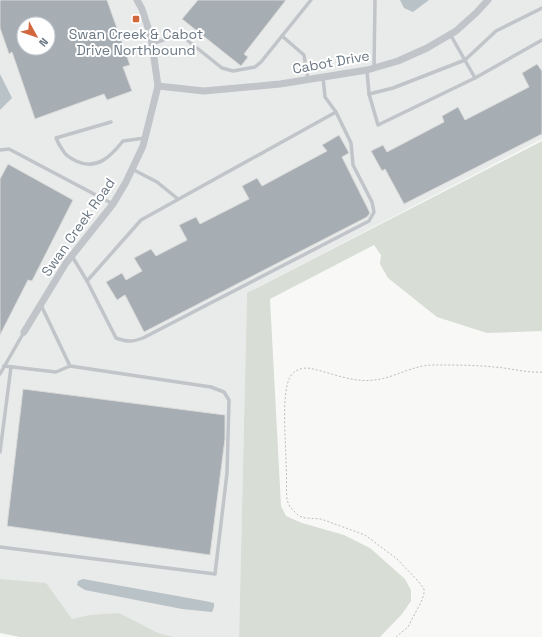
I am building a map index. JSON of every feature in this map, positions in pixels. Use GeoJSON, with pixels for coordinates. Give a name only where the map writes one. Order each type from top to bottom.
{"type":"FeatureCollection","features":[{"type":"Feature","properties":{"kind":"street"},"geometry":{"type":"LineString","coordinates":[[137,0],[142,9],[151,37],[158,86]]}},
{"type":"Feature","properties":{"kind":"street","name":"Cabot Drive"},"geometry":{"type":"LineString","coordinates":[[158,86],[204,91],[280,84],[371,69],[398,61],[428,48],[450,34],[476,13],[488,0]]}},
{"type":"Feature","properties":{"kind":"street","name":"Swan Creek Road"},"geometry":{"type":"LineString","coordinates":[[24,332],[66,263],[113,204],[143,146],[158,86]]}},
{"type":"Feature","properties":{"kind":"lane"},"geometry":{"type":"LineString","coordinates":[[152,44],[166,39],[177,32],[222,68],[233,70],[255,67],[261,62],[311,0]]}},
{"type":"Feature","properties":{"kind":"lane"},"geometry":{"type":"LineString","coordinates":[[375,0],[369,94],[378,125],[475,78],[542,40]]}},
{"type":"Feature","properties":{"kind":"lane"},"geometry":{"type":"LineString","coordinates":[[369,94],[393,88],[465,60],[496,31],[542,8]]}},
{"type":"Feature","properties":{"kind":"lane"},"geometry":{"type":"LineString","coordinates":[[450,34],[475,78]]}},
{"type":"Feature","properties":{"kind":"lane"},"geometry":{"type":"LineString","coordinates":[[282,36],[304,55],[308,80]]}},
{"type":"Feature","properties":{"kind":"lane"},"geometry":{"type":"LineString","coordinates":[[72,255],[116,338],[132,342],[369,221],[374,212],[372,202],[353,165],[351,143],[336,112],[325,97],[323,77]]}},
{"type":"Feature","properties":{"kind":"lane"},"geometry":{"type":"LineString","coordinates":[[87,281],[141,220],[336,112]]}},
{"type":"Feature","properties":{"kind":"lane"},"geometry":{"type":"LineString","coordinates":[[111,122],[56,138],[64,153],[82,164],[91,165],[103,161],[114,153],[124,141],[145,138]]}},
{"type":"Feature","properties":{"kind":"lane"},"geometry":{"type":"LineString","coordinates":[[0,150],[8,148],[113,204]]}},
{"type":"Feature","properties":{"kind":"lane"},"geometry":{"type":"LineString","coordinates":[[132,169],[157,182],[178,199]]}},
{"type":"Feature","properties":{"kind":"lane"},"geometry":{"type":"LineString","coordinates":[[41,305],[70,366]]}},
{"type":"Feature","properties":{"kind":"lane"},"geometry":{"type":"LineString","coordinates":[[0,374],[24,332]]}},
{"type":"Feature","properties":{"kind":"lane"},"geometry":{"type":"LineString","coordinates":[[0,547],[215,574],[227,473],[229,400],[224,392],[211,388],[70,366],[56,372],[4,366]]}},
{"type":"Feature","properties":{"kind":"lane"},"geometry":{"type":"LineString","coordinates":[[0,452],[11,367]]}},
{"type":"Feature","properties":{"kind":"path"},"geometry":{"type":"LineString","coordinates":[[396,637],[408,627],[422,600],[424,588],[397,558],[376,542],[365,535],[321,519],[299,516],[290,507],[287,500],[285,427],[286,395],[291,376],[301,368],[308,368],[353,379],[372,380],[393,376],[414,368],[434,365],[494,367],[527,372],[542,372]]}},
{"type":"Feature","properties":{"kind":"shaded area"},"geometry":{"type":"Polygon","coordinates":[[[0,0],[542,0],[542,139],[247,293],[239,637],[21,637],[0,632],[0,0]]]}},
{"type":"Feature","properties":{"kind":"shaded area"},"geometry":{"type":"Polygon","coordinates":[[[400,0],[429,0],[413,12],[404,8],[400,0]]]}},
{"type":"Feature","properties":{"kind":"shaded area"},"geometry":{"type":"Polygon","coordinates":[[[0,74],[12,98],[0,110],[0,74]]]}},
{"type":"Feature","properties":{"kind":"shaded area"},"geometry":{"type":"Polygon","coordinates":[[[542,141],[542,331],[487,333],[437,317],[388,278],[380,264],[381,255],[374,245],[270,299],[281,506],[286,516],[302,523],[344,535],[370,548],[405,579],[411,590],[411,601],[402,614],[380,637],[239,637],[247,293],[542,141]]]}},
{"type":"Feature","properties":{"kind":"shaded area"},"geometry":{"type":"Polygon","coordinates":[[[0,579],[46,583],[72,619],[90,615],[119,613],[158,633],[174,637],[20,637],[0,633],[0,579]]]}},
{"type":"Feature","properties":{"kind":"shaded area"},"geometry":{"type":"Polygon","coordinates":[[[83,579],[205,601],[214,603],[214,607],[212,612],[182,609],[85,590],[77,585],[78,581],[83,579]]]}},
{"type":"Feature","properties":{"kind":"building"},"geometry":{"type":"Polygon","coordinates":[[[0,0],[107,0],[130,65],[123,67],[132,91],[107,100],[104,94],[35,119],[12,52],[9,54],[0,28],[0,0]]]}},
{"type":"Feature","properties":{"kind":"building"},"geometry":{"type":"Polygon","coordinates":[[[198,0],[286,0],[244,54],[248,57],[241,66],[182,19],[198,0]]]}},
{"type":"Feature","properties":{"kind":"building"},"geometry":{"type":"Polygon","coordinates":[[[537,64],[542,71],[542,134],[404,204],[385,169],[382,171],[371,151],[383,145],[387,152],[444,122],[442,116],[458,107],[465,120],[529,87],[522,73],[537,64]]]}},
{"type":"Feature","properties":{"kind":"building"},"geometry":{"type":"Polygon","coordinates":[[[339,135],[349,153],[342,157],[370,213],[367,217],[144,332],[125,295],[117,300],[106,282],[122,273],[126,280],[142,271],[134,258],[151,249],[156,256],[187,240],[179,225],[196,217],[200,224],[249,199],[242,186],[257,178],[262,186],[327,151],[322,145],[339,135]]]}},
{"type":"Feature","properties":{"kind":"building"},"geometry":{"type":"Polygon","coordinates":[[[8,164],[73,200],[32,281],[28,280],[0,335],[0,179],[8,164]]]}},
{"type":"Feature","properties":{"kind":"building"},"geometry":{"type":"Polygon","coordinates":[[[23,389],[225,415],[225,439],[210,555],[7,526],[23,389]]]}},
{"type":"Feature","properties":{"kind":"place","name":"Swan Creek & Cabot Drive Northbound"},"geometry":{"type":"Point","coordinates":[136,19]}}]}
